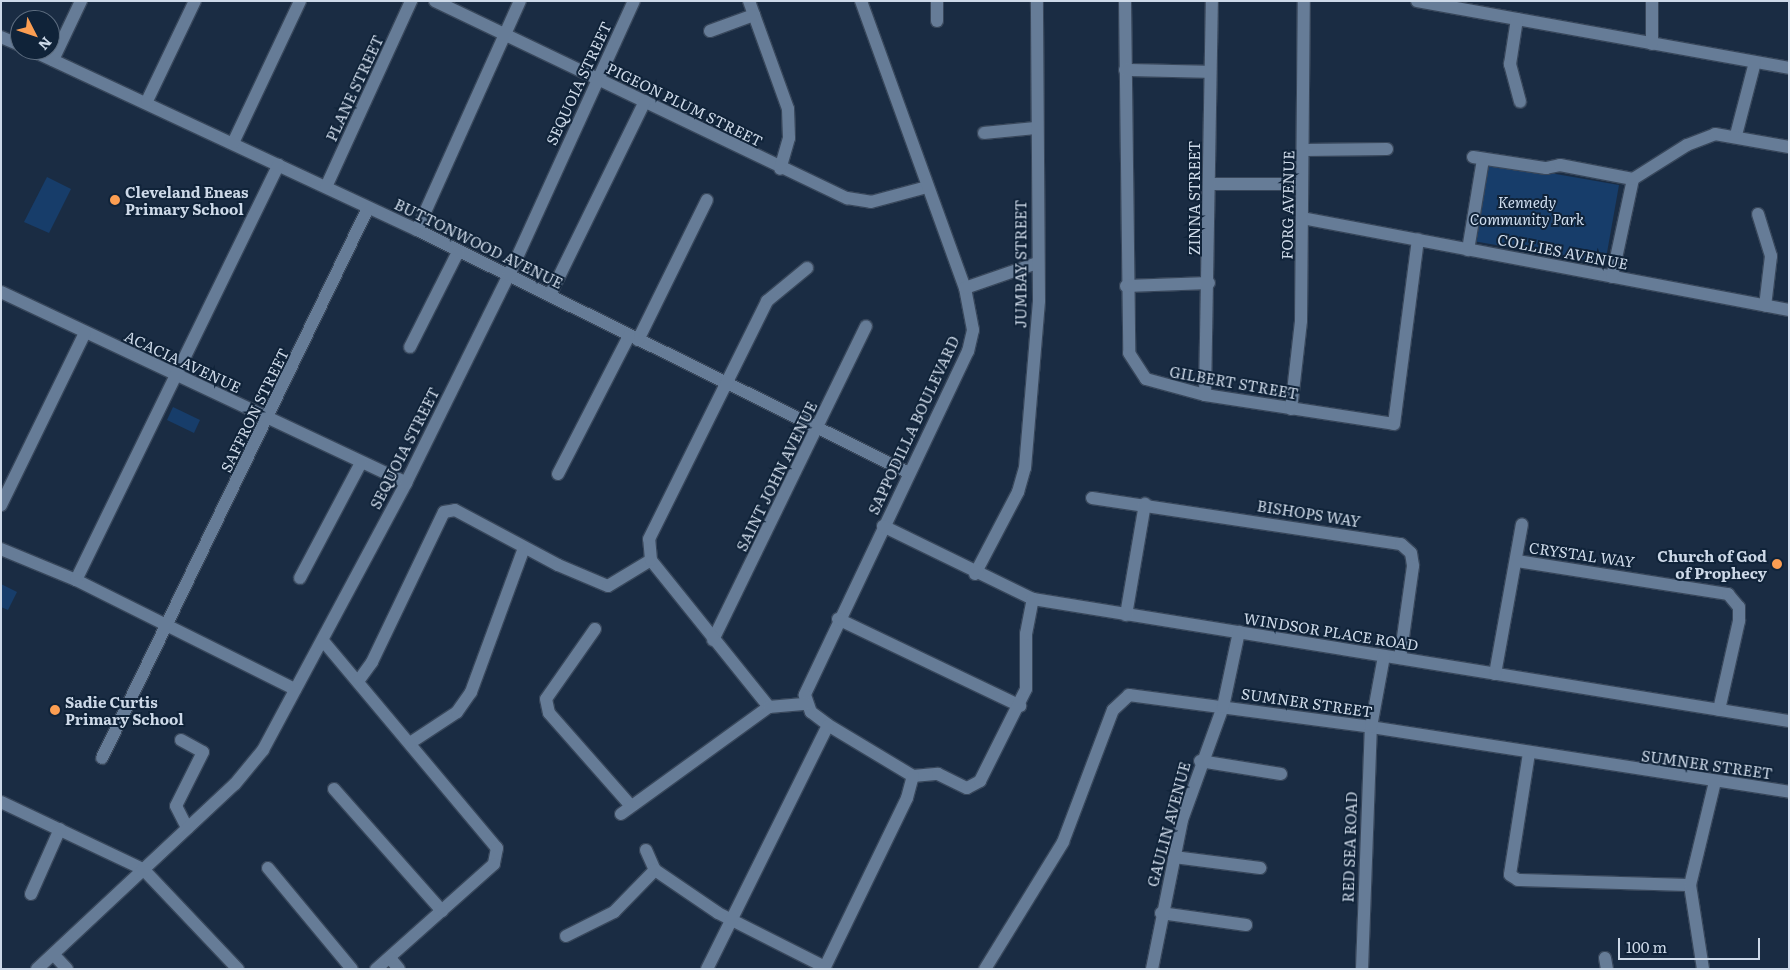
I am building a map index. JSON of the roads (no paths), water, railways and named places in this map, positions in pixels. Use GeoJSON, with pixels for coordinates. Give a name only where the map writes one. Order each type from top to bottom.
{"type":"FeatureCollection","features":[{"type":"Feature","properties":{"kind":"street"},"geometry":{"type":"LineString","coordinates":[[60,45],[81,1]]}},
{"type":"Feature","properties":{"kind":"street"},"geometry":{"type":"LineString","coordinates":[[146,101],[195,1]]}},
{"type":"Feature","properties":{"kind":"street"},"geometry":{"type":"LineString","coordinates":[[233,143],[300,1]]}},
{"type":"Feature","properties":{"kind":"street","name":"PLANE STREET"},"geometry":{"type":"LineString","coordinates":[[326,188],[411,1]]}},
{"type":"Feature","properties":{"kind":"street","name":"PIGEON PLUM STREET"},"geometry":{"type":"LineString","coordinates":[[435,1],[645,101],[780,169],[859,202],[927,188]]}},
{"type":"Feature","properties":{"kind":"street"},"geometry":{"type":"LineString","coordinates":[[417,230],[520,1]]}},
{"type":"Feature","properties":{"kind":"street","name":"SEQUOIA STREET"},"geometry":{"type":"LineString","coordinates":[[37,969],[54,956],[143,869],[235,784],[263,750],[295,689],[324,642],[406,483],[509,275],[596,79],[634,1]]}},
{"type":"Feature","properties":{"kind":"street"},"geometry":{"type":"LineString","coordinates":[[749,1],[788,109],[788,138],[780,169]]}},
{"type":"Feature","properties":{"kind":"street","name":"SAPPODILLA BOULEVARD"},"geometry":{"type":"LineString","coordinates":[[806,704],[806,686],[968,351],[973,330],[965,288],[927,188],[861,1]]}},
{"type":"Feature","properties":{"kind":"street"},"geometry":{"type":"LineString","coordinates":[[937,1],[937,21]]}},
{"type":"Feature","properties":{"kind":"street","name":"JUMBAY STREET"},"geometry":{"type":"LineString","coordinates":[[975,574],[1023,481],[1040,301],[1037,263],[1035,128],[1037,1]]}},
{"type":"Feature","properties":{"kind":"street","name":"GILBERT STREET"},"geometry":{"type":"LineString","coordinates":[[1125,1],[1126,286],[1132,364],[1156,384],[1205,396],[1394,424],[1418,240]]}},
{"type":"Feature","properties":{"kind":"street","name":"ZINNA STREET"},"geometry":{"type":"LineString","coordinates":[[1205,396],[1212,184],[1210,72],[1212,1]]}},
{"type":"Feature","properties":{"kind":"street","name":"FORG AVENUE"},"geometry":{"type":"LineString","coordinates":[[1292,410],[1301,321],[1304,1]]}},
{"type":"Feature","properties":{"kind":"street"},"geometry":{"type":"LineString","coordinates":[[1417,1],[1789,68]]}},
{"type":"Feature","properties":{"kind":"street"},"geometry":{"type":"LineString","coordinates":[[1652,1],[1652,44]]}},
{"type":"Feature","properties":{"kind":"street"},"geometry":{"type":"LineString","coordinates":[[710,31],[754,15]]}},
{"type":"Feature","properties":{"kind":"street"},"geometry":{"type":"LineString","coordinates":[[1517,19],[1510,64],[1520,102]]}},
{"type":"Feature","properties":{"kind":"street","name":"BUTTONWOOD AVENUE"},"geometry":{"type":"LineString","coordinates":[[53,60],[146,101],[417,230],[458,252],[550,295],[909,473]]}},
{"type":"Feature","properties":{"kind":"street"},"geometry":{"type":"LineString","coordinates":[[1736,135],[1755,62]]}},
{"type":"Feature","properties":{"kind":"street"},"geometry":{"type":"LineString","coordinates":[[1125,70],[1210,72]]}},
{"type":"Feature","properties":{"kind":"street"},"geometry":{"type":"LineString","coordinates":[[550,295],[645,101]]}},
{"type":"Feature","properties":{"kind":"street"},"geometry":{"type":"LineString","coordinates":[[984,133],[1035,128]]}},
{"type":"Feature","properties":{"kind":"street"},"geometry":{"type":"LineString","coordinates":[[1468,250],[1478,158],[1546,168],[1560,165],[1633,179],[1697,140],[1715,134],[1736,135],[1789,147]]}},
{"type":"Feature","properties":{"kind":"street"},"geometry":{"type":"LineString","coordinates":[[1304,150],[1387,149]]}},
{"type":"Feature","properties":{"kind":"street"},"geometry":{"type":"LineString","coordinates":[[76,580],[278,165]]}},
{"type":"Feature","properties":{"kind":"street"},"geometry":{"type":"LineString","coordinates":[[1612,277],[1633,179]]}},
{"type":"Feature","properties":{"kind":"street"},"geometry":{"type":"LineString","coordinates":[[1212,184],[1302,184]]}},
{"type":"Feature","properties":{"kind":"street"},"geometry":{"type":"LineString","coordinates":[[558,474],[634,338],[707,200]]}},
{"type":"Feature","properties":{"kind":"street","name":"SAFFRON STREET"},"geometry":{"type":"LineString","coordinates":[[102,758],[268,420],[368,208]]}},
{"type":"Feature","properties":{"kind":"street"},"geometry":{"type":"LineString","coordinates":[[1758,214],[1771,256],[1765,306]]}},
{"type":"Feature","properties":{"kind":"street","name":"COLLIES AVENUE"},"geometry":{"type":"LineString","coordinates":[[1302,218],[1789,310]]}},
{"type":"Feature","properties":{"kind":"street"},"geometry":{"type":"LineString","coordinates":[[410,347],[458,252]]}},
{"type":"Feature","properties":{"kind":"street"},"geometry":{"type":"LineString","coordinates":[[965,288],[1037,263]]}},
{"type":"Feature","properties":{"kind":"street"},"geometry":{"type":"LineString","coordinates":[[769,707],[713,640],[651,560],[650,539],[767,301],[807,268]]}},
{"type":"Feature","properties":{"kind":"street"},"geometry":{"type":"LineString","coordinates":[[1126,286],[1209,283]]}},
{"type":"Feature","properties":{"kind":"street","name":"ACACIA AVENUE"},"geometry":{"type":"LineString","coordinates":[[2,293],[268,420],[406,483]]}},
{"type":"Feature","properties":{"kind":"street","name":"SAINT JOHN AVENUE"},"geometry":{"type":"LineString","coordinates":[[713,640],[866,326]]}},
{"type":"Feature","properties":{"kind":"street"},"geometry":{"type":"LineString","coordinates":[[1,505],[85,332]]}},
{"type":"Feature","properties":{"kind":"street"},"geometry":{"type":"LineString","coordinates":[[300,578],[361,463]]}},
{"type":"Feature","properties":{"kind":"street","name":"BISHOPS WAY"},"geometry":{"type":"LineString","coordinates":[[1092,498],[1145,504],[1401,544],[1411,553],[1413,566],[1400,658]]}},
{"type":"Feature","properties":{"kind":"street"},"geometry":{"type":"LineString","coordinates":[[1126,614],[1145,504]]}},
{"type":"Feature","properties":{"kind":"street"},"geometry":{"type":"LineString","coordinates":[[359,680],[372,662],[444,512],[455,510],[524,548],[608,586],[651,560]]}},
{"type":"Feature","properties":{"kind":"street"},"geometry":{"type":"LineString","coordinates":[[1496,674],[1522,524]]}},
{"type":"Feature","properties":{"kind":"street","name":"WINDSOR PLACE ROAD"},"geometry":{"type":"LineString","coordinates":[[883,526],[975,574],[1033,599],[1789,721]]}},
{"type":"Feature","properties":{"kind":"street"},"geometry":{"type":"LineString","coordinates":[[410,743],[457,712],[471,692],[524,548]]}},
{"type":"Feature","properties":{"kind":"street"},"geometry":{"type":"LineString","coordinates":[[1,549],[76,580],[295,689]]}},
{"type":"Feature","properties":{"kind":"street","name":"CRYSTAL WAY"},"geometry":{"type":"LineString","coordinates":[[1517,561],[1728,594],[1739,607],[1738,621],[1719,710]]}},
{"type":"Feature","properties":{"kind":"street"},"geometry":{"type":"LineString","coordinates":[[913,776],[938,774],[975,786],[1020,706],[1026,689],[1026,634],[1033,599]]}},
{"type":"Feature","properties":{"kind":"street"},"geometry":{"type":"LineString","coordinates":[[838,619],[1020,706]]}},
{"type":"Feature","properties":{"kind":"street"},"geometry":{"type":"LineString","coordinates":[[595,629],[546,699],[549,713],[625,810],[769,707],[806,704],[828,725],[906,767],[913,776]]}},
{"type":"Feature","properties":{"kind":"street","name":"GAULIN AVENUE"},"geometry":{"type":"LineString","coordinates":[[1152,969],[1174,857],[1200,760],[1223,706],[1238,632]]}},
{"type":"Feature","properties":{"kind":"street"},"geometry":{"type":"LineString","coordinates":[[324,642],[359,680],[497,848],[494,864],[376,969]]}},
{"type":"Feature","properties":{"kind":"street","name":"RED SEA ROAD"},"geometry":{"type":"LineString","coordinates":[[1362,969],[1371,727],[1384,656]]}},
{"type":"Feature","properties":{"kind":"street","name":"SUMNER STREET"},"geometry":{"type":"LineString","coordinates":[[985,969],[1064,842],[1117,703],[1136,694],[1371,727],[1789,792]]}},
{"type":"Feature","properties":{"kind":"street"},"geometry":{"type":"LineString","coordinates":[[707,969],[828,725]]}},
{"type":"Feature","properties":{"kind":"street"},"geometry":{"type":"LineString","coordinates":[[181,740],[203,752],[176,806],[187,828]]}},
{"type":"Feature","properties":{"kind":"street"},"geometry":{"type":"LineString","coordinates":[[1529,753],[1510,875],[1518,880],[1690,884]]}},
{"type":"Feature","properties":{"kind":"street"},"geometry":{"type":"LineString","coordinates":[[1200,760],[1281,774]]}},
{"type":"Feature","properties":{"kind":"street"},"geometry":{"type":"LineString","coordinates":[[646,850],[655,870],[730,920],[825,968],[906,798],[913,776]]}},
{"type":"Feature","properties":{"kind":"street"},"geometry":{"type":"LineString","coordinates":[[1703,969],[1690,884],[1715,782]]}},
{"type":"Feature","properties":{"kind":"street"},"geometry":{"type":"LineString","coordinates":[[334,789],[442,911]]}},
{"type":"Feature","properties":{"kind":"street"},"geometry":{"type":"LineString","coordinates":[[1,802],[143,869],[238,969]]}},
{"type":"Feature","properties":{"kind":"street"},"geometry":{"type":"LineString","coordinates":[[31,894],[60,829]]}},
{"type":"Feature","properties":{"kind":"street"},"geometry":{"type":"LineString","coordinates":[[1174,857],[1260,868]]}},
{"type":"Feature","properties":{"kind":"street"},"geometry":{"type":"LineString","coordinates":[[268,868],[352,969]]}},
{"type":"Feature","properties":{"kind":"street"},"geometry":{"type":"LineString","coordinates":[[566,936],[610,916],[655,870]]}},
{"type":"Feature","properties":{"kind":"street"},"geometry":{"type":"LineString","coordinates":[[1162,913],[1246,925]]}},
{"type":"Feature","properties":{"kind":"street"},"geometry":{"type":"LineString","coordinates":[[54,956],[67,969]]}},
{"type":"Feature","properties":{"kind":"street"},"geometry":{"type":"LineString","coordinates":[[390,958],[399,969]]}},
{"type":"Feature","properties":{"kind":"place","name":"Cleveland Eneas Primary School"},"geometry":{"type":"Point","coordinates":[115,200]}},
{"type":"Feature","properties":{"kind":"place","name":"Church of God of Prophecy"},"geometry":{"type":"Point","coordinates":[1777,564]}},
{"type":"Feature","properties":{"kind":"place","name":"Sadie Curtis Primary School"},"geometry":{"type":"Point","coordinates":[55,710]}},
{"type":"Feature","properties":{"kind":"park label","name":"Kennedy Community Park"},"geometry":{"type":"Point","coordinates":[1527,210]}}]}
